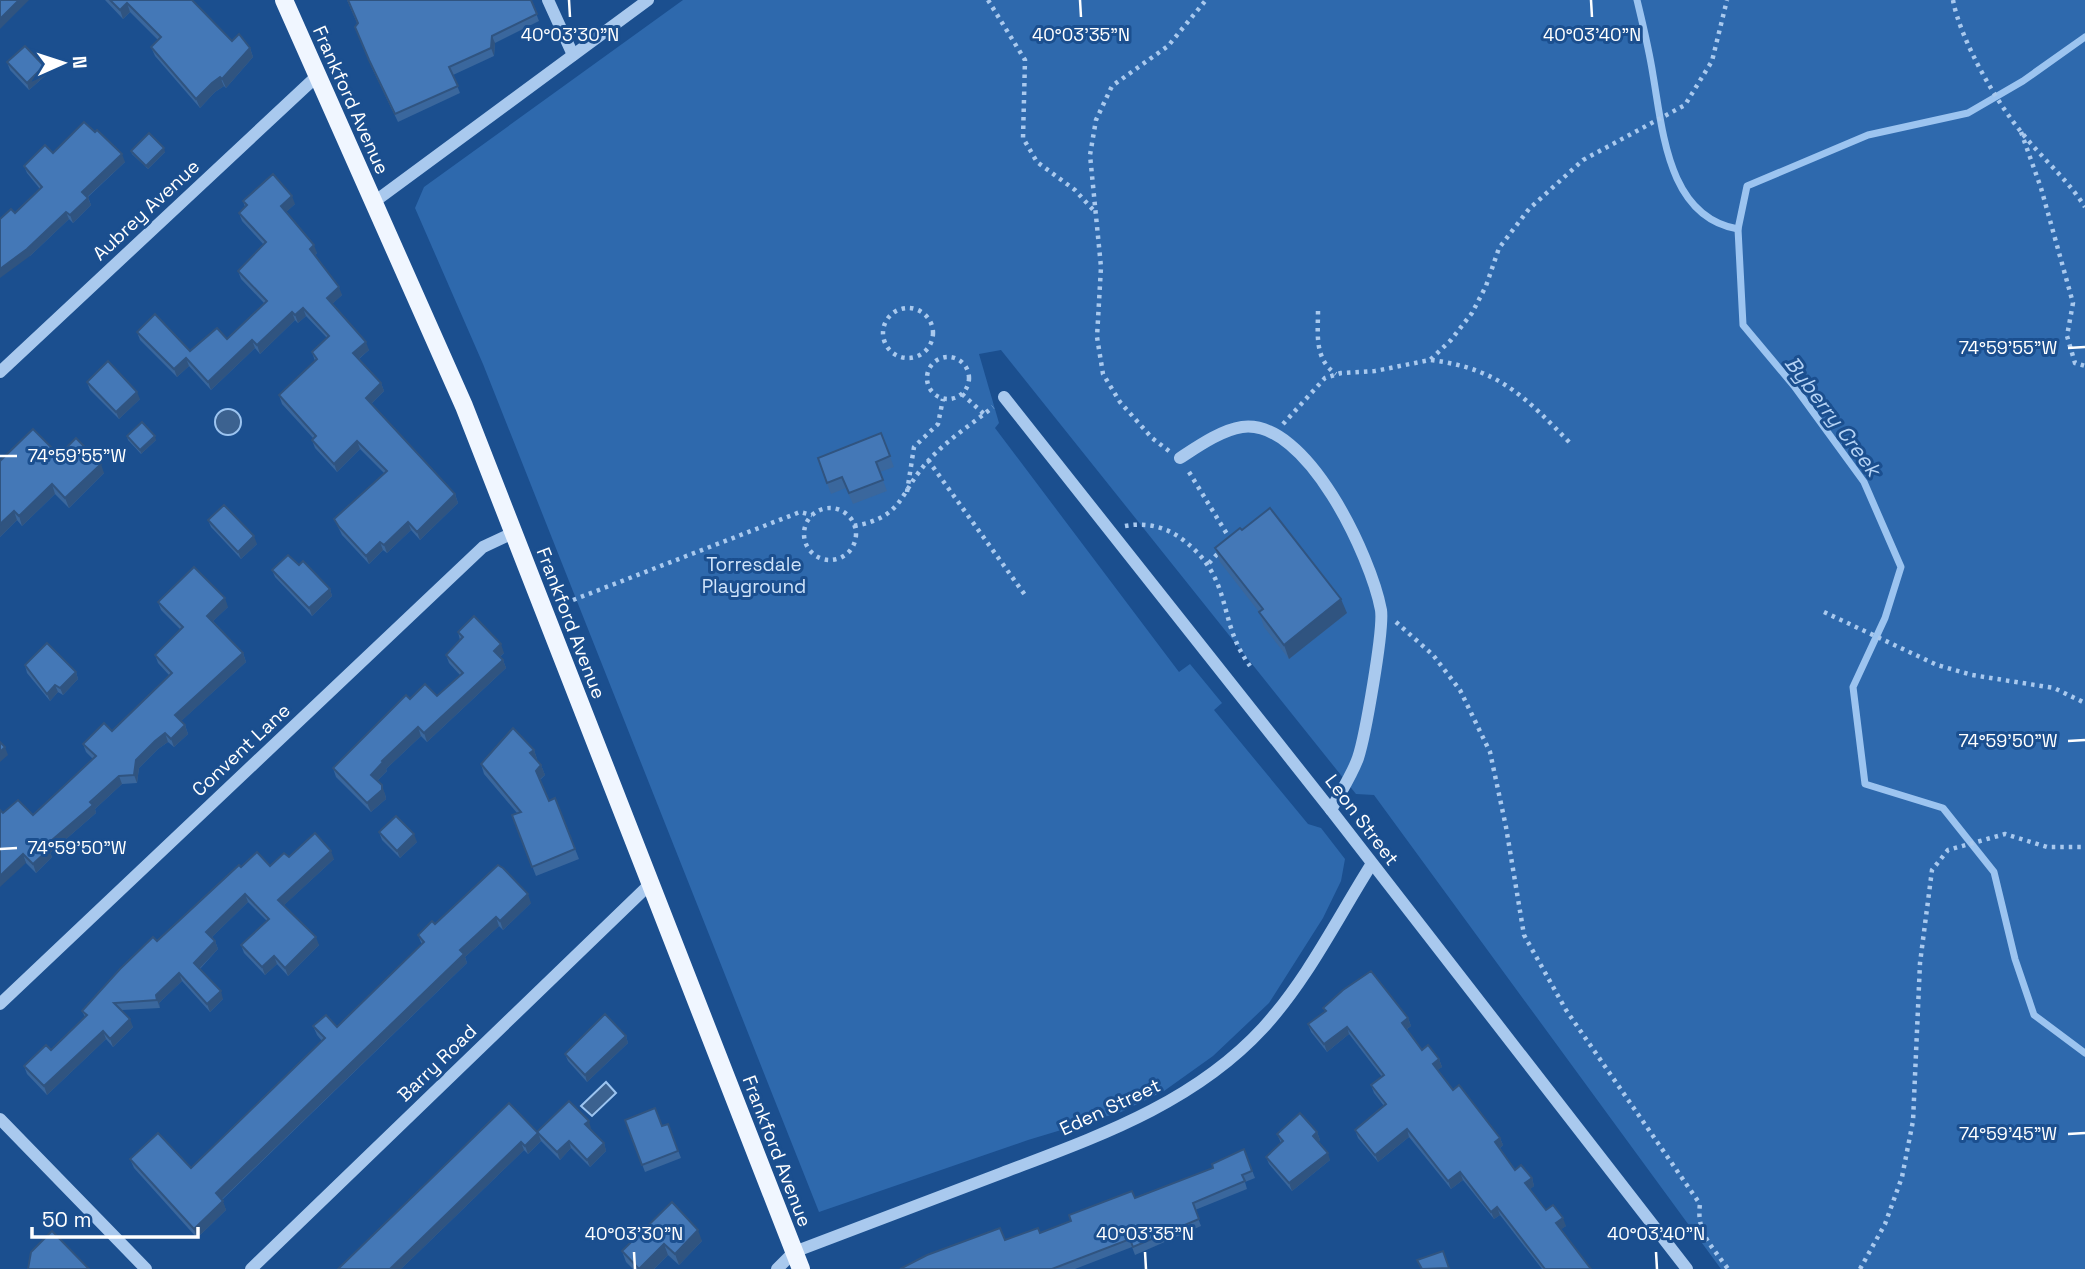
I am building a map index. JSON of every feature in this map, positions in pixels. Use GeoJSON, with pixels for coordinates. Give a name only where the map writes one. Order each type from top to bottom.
{"type":"FeatureCollection","features":[{"type":"Feature","properties":{"kind":"main road","name":"Frankford Avenue"},"geometry":{"type":"LineString","coordinates":[[284,0],[443,358],[797,1261]]}},
{"type":"Feature","properties":{"kind":"street"},"geometry":{"type":"LineString","coordinates":[[548,0],[573,55]]}},
{"type":"Feature","properties":{"kind":"street"},"geometry":{"type":"LineString","coordinates":[[374,202],[648,0]]}},
{"type":"Feature","properties":{"kind":"street","name":"Aubrey Avenue"},"geometry":{"type":"LineString","coordinates":[[0,372],[317,76]]}},
{"type":"Feature","properties":{"kind":"street","name":"Leon Street"},"geometry":{"type":"LineString","coordinates":[[1004,397],[1331,810],[1371,865],[1687,1269]]}},
{"type":"Feature","properties":{"kind":"street"},"geometry":{"type":"LineString","coordinates":[[1180,458],[1203,443],[1242,427],[1275,432],[1308,460],[1355,537],[1381,612],[1372,683],[1358,757],[1331,810]]}},
{"type":"Feature","properties":{"kind":"street","name":"Convent Lane"},"geometry":{"type":"LineString","coordinates":[[0,1004],[484,547],[513,533]]}},
{"type":"Feature","properties":{"kind":"street","name":"Eden Street"},"geometry":{"type":"LineString","coordinates":[[777,1269],[1116,1129],[1184,1093],[1227,1063],[1264,1027],[1298,983],[1371,865]]}},
{"type":"Feature","properties":{"kind":"street","name":"Barry Road"},"geometry":{"type":"LineString","coordinates":[[251,1269],[650,884]]}},
{"type":"Feature","properties":{"kind":"street"},"geometry":{"type":"LineString","coordinates":[[0,1119],[146,1269]]}},
{"type":"Feature","properties":{"kind":"path"},"geometry":{"type":"LineString","coordinates":[[988,0],[1025,60],[1023,138],[1037,162],[1075,190],[1096,212]]}},
{"type":"Feature","properties":{"kind":"path"},"geometry":{"type":"LineString","coordinates":[[1206,0],[1168,46],[1112,86],[1096,120],[1090,155],[1101,267],[1097,337],[1103,374],[1120,402],[1152,438],[1180,458],[1230,540],[1209,563]]}},
{"type":"Feature","properties":{"kind":"path"},"geometry":{"type":"LineString","coordinates":[[1430,360],[1451,340],[1472,313],[1499,248],[1528,209],[1583,160],[1685,105],[1712,61],[1727,0]]}},
{"type":"Feature","properties":{"kind":"path"},"geometry":{"type":"LineString","coordinates":[[1953,0],[1956,21],[2020,131],[2085,207]]}},
{"type":"Feature","properties":{"kind":"path"},"geometry":{"type":"LineString","coordinates":[[2020,131],[2041,188],[2073,303],[2067,336],[2075,363],[2085,366]]}},
{"type":"Feature","properties":{"kind":"path"},"geometry":{"type":"LineString","coordinates":[[924,354],[930,347],[934,331],[927,316],[913,308],[904,308],[889,316],[883,331],[887,348],[900,358],[909,359],[924,354],[935,360]]}},
{"type":"Feature","properties":{"kind":"path"},"geometry":{"type":"LineString","coordinates":[[1318,311],[1318,349],[1326,368],[1336,375]]}},
{"type":"Feature","properties":{"kind":"path"},"geometry":{"type":"LineString","coordinates":[[949,357],[962,363],[969,376],[962,394],[943,399],[932,393],[926,380],[935,360],[949,357]]}},
{"type":"Feature","properties":{"kind":"path"},"geometry":{"type":"LineString","coordinates":[[1275,432],[1325,378],[1430,360],[1459,364],[1488,373],[1527,399],[1572,444]]}},
{"type":"Feature","properties":{"kind":"path"},"geometry":{"type":"LineString","coordinates":[[962,394],[984,414]]}},
{"type":"Feature","properties":{"kind":"path"},"geometry":{"type":"LineString","coordinates":[[854,526],[880,522],[906,494],[928,460],[1004,397]]}},
{"type":"Feature","properties":{"kind":"path"},"geometry":{"type":"LineString","coordinates":[[906,494],[914,447],[939,424],[943,399]]}},
{"type":"Feature","properties":{"kind":"path"},"geometry":{"type":"LineString","coordinates":[[928,460],[1025,595]]}},
{"type":"Feature","properties":{"kind":"path"},"geometry":{"type":"LineString","coordinates":[[827,508],[844,513],[854,526],[854,543],[850,550],[836,559],[820,558],[807,547],[804,531],[812,515],[827,508]]}},
{"type":"Feature","properties":{"kind":"path"},"geometry":{"type":"LineString","coordinates":[[573,600],[800,512],[812,515]]}},
{"type":"Feature","properties":{"kind":"path"},"geometry":{"type":"LineString","coordinates":[[1107,530],[1148,525],[1173,532],[1199,551],[1215,572],[1236,647],[1250,666]]}},
{"type":"Feature","properties":{"kind":"path"},"geometry":{"type":"LineString","coordinates":[[1381,612],[1404,627],[1433,654],[1460,690],[1490,752],[1524,935],[1566,1010],[1700,1204],[1698,1221],[1703,1234],[1728,1269]]}},
{"type":"Feature","properties":{"kind":"path"},"geometry":{"type":"LineString","coordinates":[[1824,612],[1937,666],[1972,675],[2054,688],[2085,704]]}},
{"type":"Feature","properties":{"kind":"path"},"geometry":{"type":"LineString","coordinates":[[1860,1269],[1885,1224],[1902,1177],[1913,1121],[1926,903],[1932,870],[1948,850],[2006,834],[2047,847],[2085,847]]}},
{"type":"Feature","properties":{"kind":"green space","name":"Torresdale Playground"},"geometry":{"type":"Polygon","coordinates":[[[683,0],[2085,0],[2085,1269],[1721,1269],[1374,795],[1356,794],[1001,350],[979,354],[999,423],[995,428],[1179,672],[1190,664],[1222,703],[1214,710],[1308,824],[1321,828],[1345,859],[1341,881],[1323,918],[1269,1003],[1213,1056],[1164,1091],[1121,1112],[1028,1140],[819,1212],[483,364],[415,208],[424,187],[683,0]]]}},
{"type":"Feature","properties":{"kind":"shaded area"},"geometry":{"type":"Polygon","coordinates":[[[228,409],[237,413],[241,422],[237,431],[228,435],[219,431],[215,422],[219,413],[228,409]]]}},
{"type":"Feature","properties":{"kind":"shaded area"},"geometry":{"type":"Polygon","coordinates":[[[606,1082],[616,1093],[592,1116],[581,1106],[606,1082]]]}},
{"type":"Feature","properties":{"kind":"building"},"geometry":{"type":"Polygon","coordinates":[[[0,0],[19,0],[0,19],[0,0]]]}},
{"type":"Feature","properties":{"kind":"building"},"geometry":{"type":"Polygon","coordinates":[[[110,0],[192,0],[232,41],[239,34],[250,48],[222,79],[220,77],[212,83],[196,99],[151,47],[161,37],[127,3],[120,10],[110,0]]]}},
{"type":"Feature","properties":{"kind":"building"},"geometry":{"type":"Polygon","coordinates":[[[348,0],[531,0],[537,14],[492,36],[491,48],[449,67],[458,86],[395,114],[355,27],[358,23],[348,0]]]}},
{"type":"Feature","properties":{"kind":"building"},"geometry":{"type":"Polygon","coordinates":[[[25,46],[44,66],[27,83],[7,62],[25,46]]]}},
{"type":"Feature","properties":{"kind":"building"},"geometry":{"type":"Polygon","coordinates":[[[84,122],[95,132],[97,130],[122,154],[82,192],[88,198],[70,215],[66,212],[27,249],[0,269],[0,219],[11,209],[15,213],[42,187],[24,166],[45,145],[53,153],[84,122]]]}},
{"type":"Feature","properties":{"kind":"building"},"geometry":{"type":"Polygon","coordinates":[[[149,133],[164,148],[146,166],[131,151],[149,133]]]}},
{"type":"Feature","properties":{"kind":"building"},"geometry":{"type":"Polygon","coordinates":[[[273,174],[292,196],[281,206],[314,245],[310,249],[339,287],[327,298],[366,342],[353,353],[381,383],[366,398],[455,494],[417,532],[408,522],[384,545],[380,542],[366,556],[334,519],[387,471],[357,441],[334,464],[312,440],[316,436],[279,395],[317,359],[312,352],[329,336],[303,308],[295,315],[292,312],[257,345],[252,340],[208,382],[186,358],[174,369],[137,332],[155,314],[190,351],[217,328],[227,339],[267,301],[238,271],[266,242],[239,213],[247,205],[243,201],[273,174]]]}},
{"type":"Feature","properties":{"kind":"building"},"geometry":{"type":"Polygon","coordinates":[[[108,361],[137,392],[116,412],[87,382],[108,361]]]}},
{"type":"Feature","properties":{"kind":"building"},"geometry":{"type":"Polygon","coordinates":[[[142,422],[155,436],[140,450],[127,436],[142,422]]]}},
{"type":"Feature","properties":{"kind":"building"},"geometry":{"type":"Polygon","coordinates":[[[33,429],[59,455],[76,438],[101,464],[65,498],[52,484],[19,516],[14,511],[0,524],[0,461],[33,429]]]}},
{"type":"Feature","properties":{"kind":"building"},"geometry":{"type":"Polygon","coordinates":[[[881,433],[890,456],[876,462],[883,480],[849,493],[842,477],[827,483],[818,458],[881,433]]]}},
{"type":"Feature","properties":{"kind":"building"},"geometry":{"type":"Polygon","coordinates":[[[224,505],[254,536],[238,552],[208,520],[224,505]]]}},
{"type":"Feature","properties":{"kind":"building"},"geometry":{"type":"Polygon","coordinates":[[[1270,508],[1341,599],[1284,645],[1259,612],[1263,609],[1215,548],[1270,508]]]}},
{"type":"Feature","properties":{"kind":"building"},"geometry":{"type":"Polygon","coordinates":[[[288,555],[299,565],[303,561],[330,589],[309,608],[272,570],[288,555]]]}},
{"type":"Feature","properties":{"kind":"building"},"geometry":{"type":"Polygon","coordinates":[[[194,567],[225,598],[207,616],[243,653],[175,715],[185,725],[171,739],[165,733],[155,741],[136,760],[134,775],[119,776],[90,802],[93,805],[45,846],[49,849],[33,864],[23,854],[0,876],[0,810],[3,813],[18,800],[33,815],[96,756],[83,744],[104,723],[112,731],[172,673],[155,655],[183,627],[158,602],[194,567]]]}},
{"type":"Feature","properties":{"kind":"building"},"geometry":{"type":"Polygon","coordinates":[[[474,616],[501,644],[494,651],[503,660],[424,733],[418,727],[382,761],[371,775],[382,785],[382,790],[367,803],[333,768],[406,695],[410,699],[425,684],[437,696],[463,673],[446,655],[463,637],[458,632],[474,616]]]}},
{"type":"Feature","properties":{"kind":"building"},"geometry":{"type":"Polygon","coordinates":[[[47,643],[76,672],[60,688],[55,685],[47,694],[25,665],[47,643]]]}},
{"type":"Feature","properties":{"kind":"building"},"geometry":{"type":"Polygon","coordinates":[[[513,728],[534,750],[530,753],[541,765],[536,771],[549,801],[555,798],[575,849],[532,867],[512,815],[521,812],[481,764],[513,728]]]}},
{"type":"Feature","properties":{"kind":"building"},"geometry":{"type":"Polygon","coordinates":[[[396,816],[414,834],[397,851],[379,832],[396,816]]]}},
{"type":"Feature","properties":{"kind":"building"},"geometry":{"type":"Polygon","coordinates":[[[315,833],[331,851],[278,900],[316,937],[285,968],[274,956],[262,967],[241,945],[269,919],[245,894],[206,932],[215,941],[194,963],[221,991],[207,1004],[179,973],[156,995],[157,1000],[114,1003],[130,1019],[110,1039],[103,1031],[44,1086],[24,1066],[46,1045],[51,1050],[87,1015],[82,1011],[120,969],[153,937],[157,941],[239,865],[241,867],[257,852],[270,866],[284,853],[289,857],[315,833]]]}},
{"type":"Feature","properties":{"kind":"building"},"geometry":{"type":"Polygon","coordinates":[[[498,865],[528,894],[500,921],[496,917],[460,950],[464,954],[216,1193],[223,1201],[194,1229],[130,1159],[158,1133],[191,1168],[325,1038],[313,1026],[326,1015],[337,1027],[424,942],[418,935],[432,921],[435,924],[498,865]]]}},
{"type":"Feature","properties":{"kind":"building"},"geometry":{"type":"Polygon","coordinates":[[[1371,971],[1408,1018],[1402,1023],[1422,1050],[1428,1045],[1439,1059],[1433,1064],[1453,1090],[1459,1085],[1500,1138],[1495,1142],[1515,1170],[1521,1165],[1532,1178],[1525,1183],[1546,1210],[1553,1205],[1563,1218],[1556,1223],[1591,1269],[1545,1269],[1497,1207],[1491,1212],[1460,1172],[1448,1181],[1407,1129],[1375,1155],[1355,1130],[1386,1104],[1371,1085],[1384,1075],[1347,1027],[1324,1044],[1308,1024],[1326,1011],[1323,1008],[1343,990],[1371,971]]]}},
{"type":"Feature","properties":{"kind":"building"},"geometry":{"type":"Polygon","coordinates":[[[605,1014],[626,1036],[585,1075],[565,1054],[605,1014]]]}},
{"type":"Feature","properties":{"kind":"building"},"geometry":{"type":"Polygon","coordinates":[[[569,1101],[589,1121],[585,1124],[604,1143],[587,1160],[569,1141],[557,1152],[537,1132],[569,1101]]]}},
{"type":"Feature","properties":{"kind":"building"},"geometry":{"type":"Polygon","coordinates":[[[509,1103],[538,1133],[525,1146],[521,1142],[390,1269],[338,1269],[509,1103]]]}},
{"type":"Feature","properties":{"kind":"building"},"geometry":{"type":"Polygon","coordinates":[[[655,1108],[662,1126],[668,1124],[678,1151],[642,1165],[625,1120],[655,1108]]]}},
{"type":"Feature","properties":{"kind":"building"},"geometry":{"type":"Polygon","coordinates":[[[1300,1113],[1317,1132],[1313,1136],[1328,1153],[1289,1183],[1266,1157],[1283,1141],[1277,1134],[1300,1113]]]}},
{"type":"Feature","properties":{"kind":"building"},"geometry":{"type":"Polygon","coordinates":[[[1244,1149],[1252,1171],[1242,1175],[1245,1181],[1193,1203],[1199,1219],[1133,1247],[1130,1239],[1052,1269],[900,1269],[927,1255],[1000,1228],[1005,1240],[1038,1228],[1040,1233],[1071,1221],[1069,1215],[1132,1191],[1135,1198],[1213,1168],[1212,1164],[1244,1149]]]}},
{"type":"Feature","properties":{"kind":"building"},"geometry":{"type":"Polygon","coordinates":[[[672,1202],[698,1230],[675,1254],[664,1244],[639,1269],[622,1251],[672,1202]]]}},
{"type":"Feature","properties":{"kind":"building"},"geometry":{"type":"Polygon","coordinates":[[[52,1231],[89,1269],[28,1269],[31,1252],[52,1231]]]}},
{"type":"Feature","properties":{"kind":"building"},"geometry":{"type":"Polygon","coordinates":[[[1443,1251],[1449,1268],[1422,1269],[1417,1260],[1443,1251]]]}},
{"type":"Feature","properties":{"kind":"waterway"},"geometry":{"type":"LineString","coordinates":[[1637,0],[1673,169],[1683,190],[1697,208],[1715,221],[1738,229]]}},
{"type":"Feature","properties":{"kind":"waterway","name":"Byberry Creek"},"geometry":{"type":"LineString","coordinates":[[2085,37],[2023,81],[1968,113],[1868,135],[1747,186],[1738,229],[1743,325],[1794,386],[1864,482],[1901,567],[1885,618],[1853,687],[1865,784],[1943,808],[1994,872],[2015,959],[2034,1015],[2085,1053]]}}]}
